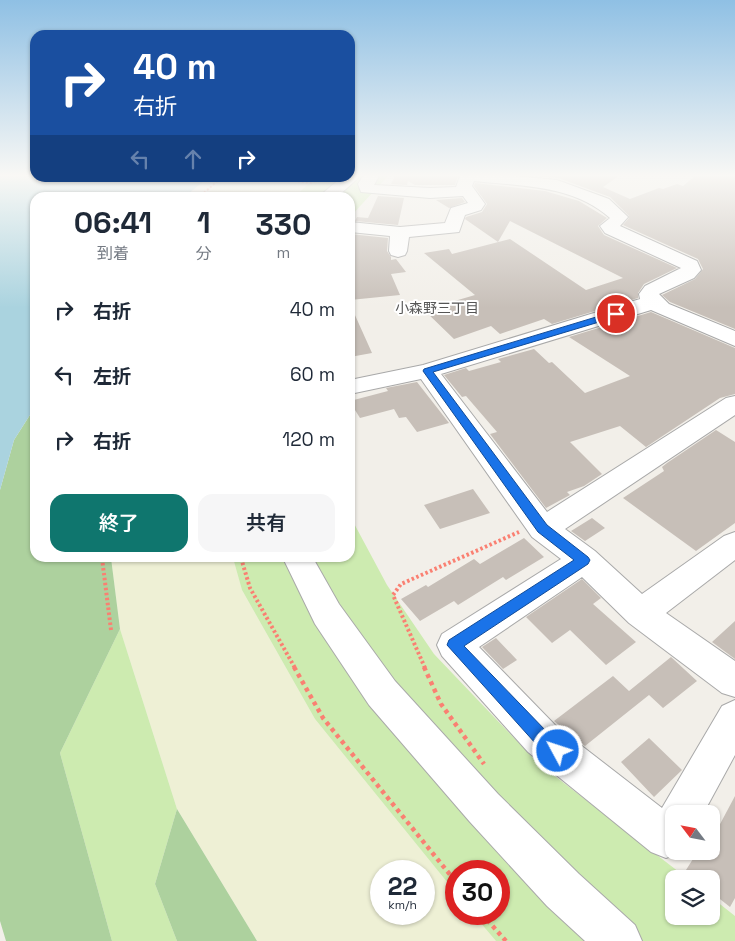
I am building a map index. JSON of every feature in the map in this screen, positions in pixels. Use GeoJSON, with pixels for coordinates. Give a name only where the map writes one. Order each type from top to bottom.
{"type":"FeatureCollection","features":[{"type":"Feature","properties":{"kind":"street"},"geometry":{"type":"LineString","coordinates":[[355,228],[400,232],[453,228],[455,220]]}},
{"type":"Feature","properties":{"kind":"street"},"geometry":{"type":"LineString","coordinates":[[618,220],[609,226],[610,229],[690,265],[691,270],[686,274],[652,290],[650,294],[654,302],[735,339]]}},
{"type":"Feature","properties":{"kind":"street"},"geometry":{"type":"LineString","coordinates":[[398,251],[400,232]]}},
{"type":"Feature","properties":{"kind":"street"},"geometry":{"type":"LineString","coordinates":[[355,386],[427,371],[654,302]]}},
{"type":"Feature","properties":{"kind":"street"},"geometry":{"type":"LineString","coordinates":[[427,371],[543,529],[584,560],[641,613],[735,681]]}},
{"type":"Feature","properties":{"kind":"street"},"geometry":{"type":"LineString","coordinates":[[543,529],[734,407]]}},
{"type":"Feature","properties":{"kind":"street"},"geometry":{"type":"LineString","coordinates":[[641,613],[735,544]]}},
{"type":"Feature","properties":{"kind":"street"},"geometry":{"type":"LineString","coordinates":[[584,560],[454,645],[542,739],[665,836]]}},
{"type":"Feature","properties":{"kind":"street"},"geometry":{"type":"LineString","coordinates":[[300,562],[327,614],[382,693],[484,808],[563,890],[619,941]]}},
{"type":"Feature","properties":{"kind":"street"},"geometry":{"type":"LineString","coordinates":[[685,805],[735,718]]}},
{"type":"Feature","properties":{"kind":"path"},"geometry":{"type":"LineString","coordinates":[[102,562],[111,630]]}},
{"type":"Feature","properties":{"kind":"path"},"geometry":{"type":"LineString","coordinates":[[242,562],[250,588],[323,718],[445,868]]}},
{"type":"Feature","properties":{"kind":"path"},"geometry":{"type":"LineString","coordinates":[[492,925],[506,941]]}},
{"type":"Feature","properties":{"kind":"green space"},"geometry":{"type":"Polygon","coordinates":[[[30,415],[30,562],[112,562],[120,629],[60,753],[112,941],[6,941],[0,921],[0,490],[14,440],[30,415]]]}},
{"type":"Feature","properties":{"kind":"green space"},"geometry":{"type":"Polygon","coordinates":[[[355,525],[387,585],[434,654],[538,763],[676,870],[665,870],[665,925],[720,925],[720,904],[735,916],[735,941],[496,941],[482,925],[510,925],[510,860],[445,860],[445,879],[435,867],[435,860],[429,860],[315,719],[242,590],[234,562],[355,562],[355,525]]]}},
{"type":"Feature","properties":{"kind":"green space"},"geometry":{"type":"Polygon","coordinates":[[[112,562],[234,562],[242,590],[315,719],[429,860],[370,860],[370,925],[435,925],[435,867],[445,879],[445,925],[482,925],[496,941],[257,941],[177,809],[120,629],[112,562]]]}},
{"type":"Feature","properties":{"kind":"green space"},"geometry":{"type":"Polygon","coordinates":[[[120,629],[177,809],[155,884],[177,941],[112,941],[60,753],[120,629]]]}},
{"type":"Feature","properties":{"kind":"green space"},"geometry":{"type":"Polygon","coordinates":[[[177,809],[257,941],[177,941],[155,884],[177,809]]]}},
{"type":"Feature","properties":{"kind":"water"},"geometry":{"type":"Polygon","coordinates":[[[0,220],[30,220],[30,415],[14,440],[0,490],[0,220]]]}},
{"type":"Feature","properties":{"kind":"building"},"geometry":{"type":"Polygon","coordinates":[[[356,220],[399,220],[398,225],[356,220]]]}},
{"type":"Feature","properties":{"kind":"building"},"geometry":{"type":"Polygon","coordinates":[[[466,220],[605,220],[598,226],[604,235],[677,268],[644,284],[638,293],[638,298],[552,324],[544,319],[500,334],[491,326],[454,339],[424,310],[475,295],[424,253],[449,249],[452,254],[510,239],[586,290],[623,278],[510,221],[498,242],[466,220]]]}},
{"type":"Feature","properties":{"kind":"building"},"geometry":{"type":"Polygon","coordinates":[[[627,220],[735,220],[735,329],[670,302],[662,295],[695,279],[703,269],[698,259],[623,225],[627,220]]]}},
{"type":"Feature","properties":{"kind":"building"},"geometry":{"type":"Polygon","coordinates":[[[355,235],[388,238],[387,251],[391,260],[396,259],[406,272],[391,274],[400,295],[355,300],[355,235]]]}},
{"type":"Feature","properties":{"kind":"building"},"geometry":{"type":"Polygon","coordinates":[[[651,312],[735,348],[735,394],[720,398],[646,447],[620,426],[570,442],[602,474],[584,486],[567,492],[570,495],[546,508],[490,434],[497,432],[466,396],[462,397],[444,375],[466,368],[469,371],[501,362],[498,359],[534,349],[549,363],[552,362],[585,393],[630,376],[569,337],[651,312]]]}},
{"type":"Feature","properties":{"kind":"building"},"geometry":{"type":"Polygon","coordinates":[[[355,315],[372,353],[355,356],[355,315]]]}},
{"type":"Feature","properties":{"kind":"building"},"geometry":{"type":"Polygon","coordinates":[[[417,382],[449,423],[417,432],[406,417],[399,418],[394,409],[360,418],[355,410],[355,400],[388,391],[386,388],[417,382]]]}},
{"type":"Feature","properties":{"kind":"building"},"geometry":{"type":"Polygon","coordinates":[[[716,430],[735,442],[735,523],[696,551],[623,498],[664,471],[662,467],[667,463],[716,430]]]}},
{"type":"Feature","properties":{"kind":"building"},"geometry":{"type":"Polygon","coordinates":[[[473,489],[490,513],[440,529],[424,505],[473,489]]]}},
{"type":"Feature","properties":{"kind":"building"},"geometry":{"type":"Polygon","coordinates":[[[592,518],[605,528],[585,541],[571,531],[592,518]]]}},
{"type":"Feature","properties":{"kind":"building"},"geometry":{"type":"Polygon","coordinates":[[[524,538],[544,557],[506,580],[503,577],[458,605],[454,601],[420,621],[401,599],[426,585],[428,587],[474,559],[480,564],[524,538]]]}},
{"type":"Feature","properties":{"kind":"building"},"geometry":{"type":"Polygon","coordinates":[[[582,579],[601,598],[593,604],[636,642],[606,665],[570,630],[552,643],[526,617],[582,579]]]}},
{"type":"Feature","properties":{"kind":"building"},"geometry":{"type":"Polygon","coordinates":[[[735,621],[735,659],[712,642],[735,621]]]}},
{"type":"Feature","properties":{"kind":"building"},"geometry":{"type":"Polygon","coordinates":[[[496,638],[517,660],[503,669],[482,647],[496,638]]]}},
{"type":"Feature","properties":{"kind":"building"},"geometry":{"type":"Polygon","coordinates":[[[671,657],[697,681],[663,708],[649,695],[585,746],[554,721],[613,676],[629,691],[671,657]]]}},
{"type":"Feature","properties":{"kind":"building"},"geometry":{"type":"Polygon","coordinates":[[[649,738],[682,770],[654,797],[621,762],[649,738]]]}},
{"type":"Feature","properties":{"kind":"building"},"geometry":{"type":"Polygon","coordinates":[[[735,796],[735,898],[730,907],[720,899],[720,870],[686,870],[692,860],[720,860],[720,824],[735,796]]]}},
{"type":"Feature","properties":{"kind":"district","name":"小森野三丁目"},"geometry":{"type":"Point","coordinates":[437,308]}},
{"type":"Feature","properties":{"kind":"route"},"geometry":{"type":"LineString","coordinates":[[558,751],[542,739],[454,645],[584,560],[543,529],[427,371],[616,314]]}}]}
